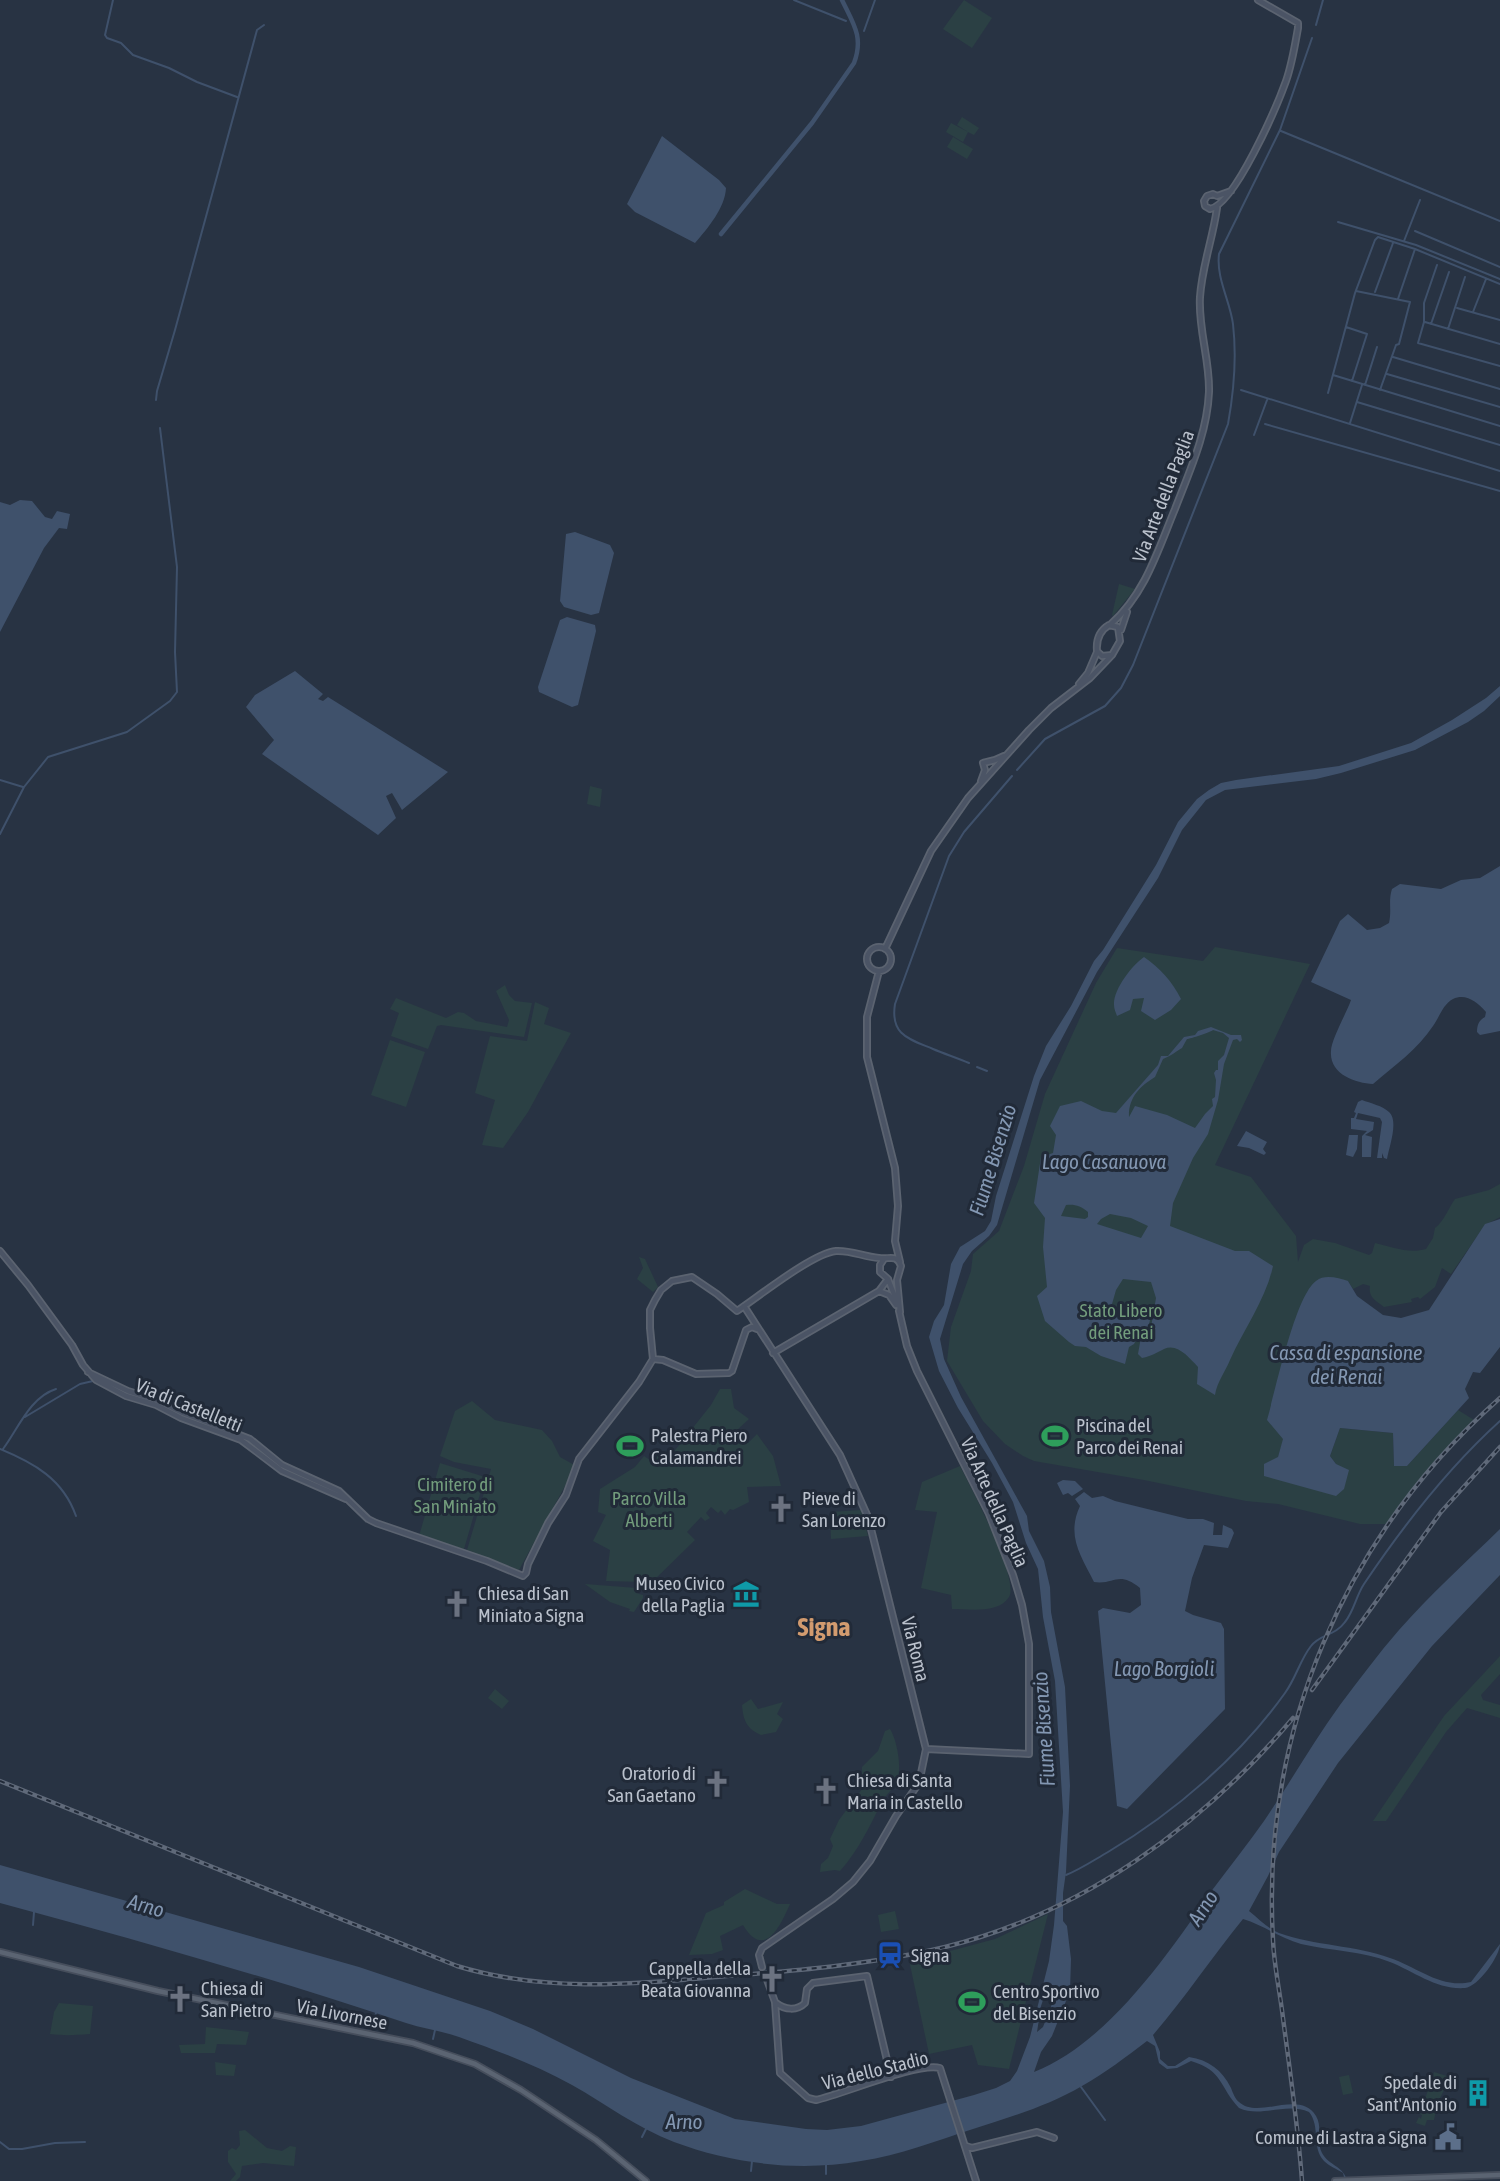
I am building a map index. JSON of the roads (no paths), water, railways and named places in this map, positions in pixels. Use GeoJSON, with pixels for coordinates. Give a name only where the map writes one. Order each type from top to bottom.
{"type":"FeatureCollection","features":[{"type":"Feature","properties":{"kind":"main road"},"geometry":{"type":"LineString","coordinates":[[1207,208],[1218,205],[1231,191],[1256,149],[1288,73],[1298,23],[1258,0]]}},
{"type":"Feature","properties":{"kind":"main road"},"geometry":{"type":"LineString","coordinates":[[1213,226],[1204,204],[1205,197],[1231,191]]}},
{"type":"Feature","properties":{"kind":"main road"},"geometry":{"type":"LineString","coordinates":[[1217,196],[1218,205]]}},
{"type":"Feature","properties":{"kind":"main road","name":"Via Arte della Paglia"},"geometry":{"type":"LineString","coordinates":[[885,949],[931,850],[949,823],[979,785],[1044,715],[1090,678],[1112,655],[1120,641],[1120,632],[1130,604],[1153,563],[1204,431],[1209,370],[1199,301],[1218,205]]}},
{"type":"Feature","properties":{"kind":"main road","name":"Via Arte della Paglia"},"geometry":{"type":"LineString","coordinates":[[1070,693],[1088,673],[1103,629],[1130,604]]}},
{"type":"Feature","properties":{"kind":"main road"},"geometry":{"type":"LineString","coordinates":[[1111,624],[1118,627],[1120,632]]}},
{"type":"Feature","properties":{"kind":"main road"},"geometry":{"type":"LineString","coordinates":[[1097,651],[1102,656],[1112,655]]}},
{"type":"Feature","properties":{"kind":"main road"},"geometry":{"type":"LineString","coordinates":[[979,785],[985,771],[983,763],[1010,752]]}},
{"type":"Feature","properties":{"kind":"main road","name":"Via Arte della Paglia"},"geometry":{"type":"LineString","coordinates":[[875,948],[885,949],[890,955],[886,968],[878,971],[869,965],[868,955],[875,948]]}},
{"type":"Feature","properties":{"kind":"main road","name":"Via Arte della Paglia"},"geometry":{"type":"LineString","coordinates":[[878,971],[867,1017],[867,1057],[895,1168],[898,1206],[895,1241]]}},
{"type":"Feature","properties":{"kind":"main road"},"geometry":{"type":"LineString","coordinates":[[895,1241],[880,1265],[880,1272],[888,1279],[899,1310]]}},
{"type":"Feature","properties":{"kind":"main road"},"geometry":{"type":"LineString","coordinates":[[895,1241],[902,1269],[897,1280],[899,1310]]}},
{"type":"Feature","properties":{"kind":"main road","name":"Via di Castelletti"},"geometry":{"type":"LineString","coordinates":[[0,1251],[60,1328],[96,1380],[126,1396],[156,1405],[181,1418],[241,1440],[282,1471],[354,1503],[368,1519],[376,1523],[521,1575],[566,1495],[579,1459],[639,1382],[653,1359]]}},
{"type":"Feature","properties":{"kind":"main road"},"geometry":{"type":"LineString","coordinates":[[761,1333],[752,1327],[746,1330],[729,1373],[691,1373],[663,1360],[653,1359],[650,1310],[661,1290],[672,1281],[692,1277],[737,1311],[826,1253],[849,1251],[870,1257],[892,1257],[900,1262]]}},
{"type":"Feature","properties":{"kind":"main road"},"geometry":{"type":"LineString","coordinates":[[774,1353],[879,1291],[888,1279],[899,1275]]}},
{"type":"Feature","properties":{"kind":"main road"},"geometry":{"type":"LineString","coordinates":[[879,1291],[889,1295],[899,1310]]}},
{"type":"Feature","properties":{"kind":"main road","name":"Via Roma"},"geometry":{"type":"LineString","coordinates":[[744,1306],[839,1455],[869,1517],[926,1749],[919,1783],[870,1861],[853,1882],[833,1899],[762,1948],[759,1955],[762,1967]]}},
{"type":"Feature","properties":{"kind":"main road","name":"Via Arte della Paglia"},"geometry":{"type":"LineString","coordinates":[[899,1310],[917,1371],[993,1524],[1013,1575],[1022,1605],[1028,1644],[1029,1754],[926,1749]]}},
{"type":"Feature","properties":{"kind":"main road","name":"Via Livornese"},"geometry":{"type":"LineString","coordinates":[[0,1952],[158,1991],[413,2043],[457,2057],[521,2090],[596,2140],[646,2181]]}},
{"type":"Feature","properties":{"kind":"main road"},"geometry":{"type":"LineString","coordinates":[[766,1977],[775,2002],[786,2009],[805,2003],[806,1993],[810,1986],[816,1983],[867,1976],[891,2077]]}},
{"type":"Feature","properties":{"kind":"main road","name":"Via dello Stadio"},"geometry":{"type":"LineString","coordinates":[[775,2002],[780,2073],[808,2098],[816,2100],[934,2066],[942,2072],[965,2146]]}},
{"type":"Feature","properties":{"kind":"main road"},"geometry":{"type":"LineString","coordinates":[[965,2146],[972,2148],[1037,2132],[1054,2138]]}},
{"type":"Feature","properties":{"kind":"main road"},"geometry":{"type":"LineString","coordinates":[[965,2146],[976,2181]]}},
{"type":"Feature","properties":{"kind":"main road"},"geometry":{"type":"LineString","coordinates":[[1337,2181],[1500,2175]]}},
{"type":"Feature","properties":{"kind":"water"},"geometry":{"type":"Polygon","coordinates":[[[662,136],[726,188],[719,210],[695,243],[635,212],[627,204],[662,136]]]}},
{"type":"Feature","properties":{"kind":"water"},"geometry":{"type":"Polygon","coordinates":[[[20,500],[32,501],[45,517],[52,519],[57,511],[70,514],[67,529],[59,528],[44,548],[0,632],[0,502],[10,505],[20,500]]]}},
{"type":"Feature","properties":{"kind":"water"},"geometry":{"type":"Polygon","coordinates":[[[575,532],[610,545],[614,553],[599,613],[591,615],[564,607],[560,601],[566,534],[575,532]]]}},
{"type":"Feature","properties":{"kind":"water"},"geometry":{"type":"Polygon","coordinates":[[[567,617],[595,625],[596,631],[578,705],[572,707],[539,692],[538,687],[560,620],[567,617]]]}},
{"type":"Feature","properties":{"kind":"water"},"geometry":{"type":"Polygon","coordinates":[[[295,671],[323,694],[318,699],[323,701],[328,697],[448,772],[402,810],[392,793],[386,796],[396,818],[378,835],[262,754],[274,740],[246,707],[255,695],[295,671]]]}},
{"type":"Feature","properties":{"kind":"water","name":"Arno"},"geometry":{"type":"Polygon","coordinates":[[[1500,686],[1500,696],[1484,711],[1415,750],[1316,779],[1225,790],[1206,800],[1182,830],[1158,878],[1097,972],[1040,1080],[997,1225],[963,1264],[940,1339],[944,1359],[961,1397],[1027,1516],[1029,1531],[1044,1561],[1065,1687],[1070,1786],[1063,1921],[1067,1926],[1071,1959],[1070,1991],[1034,2072],[1087,2040],[1135,1994],[1258,1830],[1330,1719],[1376,1658],[1423,1604],[1500,1529],[1500,1575],[1432,1646],[1338,1763],[1279,1852],[1249,1911],[1279,1933],[1377,1954],[1439,1980],[1471,1982],[1500,1944],[1492,1963],[1476,1982],[1465,1988],[1455,1988],[1426,1980],[1379,1958],[1301,1944],[1243,1919],[1153,2035],[1160,2059],[1168,2066],[1175,2066],[1189,2057],[1209,2063],[1223,2076],[1238,2101],[1247,2107],[1290,2104],[1309,2108],[1318,2121],[1322,2153],[1343,2172],[1347,2181],[1343,2173],[1326,2163],[1320,2155],[1315,2124],[1309,2112],[1300,2109],[1247,2111],[1239,2108],[1210,2070],[1191,2061],[1177,2068],[1167,2069],[1159,2063],[1155,2046],[1147,2041],[1099,2076],[1056,2099],[904,2151],[861,2161],[814,2166],[743,2161],[696,2150],[660,2136],[558,2078],[459,2037],[204,1960],[0,1903],[0,1865],[359,1967],[490,2011],[533,2029],[631,2078],[735,2119],[806,2129],[827,2130],[861,2126],[974,2095],[1010,2081],[1017,2071],[1030,2037],[1049,1961],[1054,1925],[1063,1812],[1055,1681],[1043,1617],[1038,1569],[1026,1543],[1013,1502],[939,1371],[929,1337],[934,1321],[944,1305],[951,1264],[960,1247],[985,1231],[991,1221],[996,1196],[1046,1046],[1071,1006],[1094,961],[1156,865],[1178,822],[1197,799],[1221,783],[1339,766],[1411,743],[1486,698],[1500,686]],[[1047,1994],[1041,2006],[1037,2032],[1043,2027],[1052,2004],[1047,1994]]]}},
{"type":"Feature","properties":{"kind":"water"},"geometry":{"type":"Polygon","coordinates":[[[1500,866],[1500,1031],[1480,1035],[1477,1032],[1478,1025],[1486,1012],[1471,1000],[1458,997],[1446,1004],[1435,1023],[1413,1050],[1373,1084],[1344,1076],[1334,1066],[1331,1051],[1351,1000],[1311,982],[1340,921],[1348,914],[1367,930],[1380,928],[1389,923],[1392,889],[1400,884],[1441,889],[1461,880],[1480,878],[1500,866]]]}},
{"type":"Feature","properties":{"kind":"water"},"geometry":{"type":"Polygon","coordinates":[[[1144,957],[1165,975],[1181,999],[1171,1010],[1155,1020],[1141,1011],[1144,998],[1133,999],[1130,1010],[1117,1016],[1114,1005],[1120,985],[1144,957]]]}},
{"type":"Feature","properties":{"kind":"water","name":"Lago Casanuova"},"geometry":{"type":"Polygon","coordinates":[[[1211,1027],[1231,1035],[1241,1035],[1242,1040],[1233,1040],[1224,1064],[1218,1100],[1208,1134],[1193,1158],[1173,1203],[1170,1226],[1235,1251],[1249,1251],[1273,1266],[1260,1302],[1219,1381],[1215,1395],[1197,1384],[1198,1367],[1183,1352],[1174,1348],[1142,1358],[1138,1354],[1141,1337],[1137,1338],[1129,1347],[1125,1364],[1101,1356],[1086,1347],[1075,1346],[1045,1321],[1037,1296],[1047,1287],[1043,1247],[1045,1218],[1034,1203],[1041,1157],[1053,1153],[1056,1135],[1050,1126],[1060,1106],[1081,1101],[1102,1111],[1116,1113],[1158,1065],[1161,1056],[1168,1056],[1184,1037],[1195,1035],[1198,1031],[1211,1027]],[[1213,1030],[1187,1039],[1182,1048],[1163,1059],[1155,1077],[1144,1084],[1133,1098],[1129,1117],[1135,1106],[1167,1115],[1195,1128],[1213,1106],[1216,1080],[1214,1073],[1218,1070],[1218,1061],[1224,1055],[1229,1038],[1213,1030]],[[1066,1205],[1061,1216],[1085,1219],[1088,1212],[1078,1206],[1066,1205]],[[1110,1214],[1097,1224],[1141,1238],[1148,1226],[1131,1218],[1110,1214]],[[1123,1279],[1112,1304],[1117,1314],[1148,1316],[1150,1320],[1147,1333],[1150,1333],[1156,1298],[1151,1282],[1123,1279]]]}},
{"type":"Feature","properties":{"kind":"water"},"geometry":{"type":"Polygon","coordinates":[[[1362,1100],[1383,1108],[1392,1116],[1393,1128],[1387,1159],[1382,1153],[1382,1158],[1377,1158],[1382,1122],[1380,1118],[1358,1113],[1356,1119],[1374,1122],[1373,1130],[1365,1135],[1372,1137],[1371,1157],[1362,1157],[1362,1136],[1367,1131],[1351,1129],[1351,1118],[1354,1118],[1358,1102],[1362,1100]]]}},
{"type":"Feature","properties":{"kind":"water"},"geometry":{"type":"Polygon","coordinates":[[[1246,1131],[1267,1142],[1263,1149],[1266,1153],[1264,1155],[1237,1146],[1246,1131]]]}},
{"type":"Feature","properties":{"kind":"water"},"geometry":{"type":"Polygon","coordinates":[[[1349,1135],[1358,1135],[1357,1149],[1353,1157],[1346,1155],[1349,1135]]]}},
{"type":"Feature","properties":{"kind":"water","name":"Cassa di espansione dei Renai"},"geometry":{"type":"Polygon","coordinates":[[[1500,1219],[1500,1347],[1480,1373],[1473,1372],[1465,1389],[1469,1398],[1407,1466],[1394,1466],[1393,1433],[1340,1428],[1330,1456],[1336,1464],[1349,1470],[1344,1489],[1336,1496],[1264,1476],[1264,1464],[1278,1457],[1283,1439],[1267,1420],[1280,1368],[1293,1324],[1308,1290],[1316,1281],[1327,1277],[1348,1281],[1357,1296],[1383,1315],[1401,1318],[1429,1310],[1485,1224],[1500,1219]]]}},
{"type":"Feature","properties":{"kind":"water"},"geometry":{"type":"Polygon","coordinates":[[[1063,1480],[1075,1481],[1083,1489],[1072,1496],[1068,1493],[1063,1495],[1057,1483],[1063,1480]]]}},
{"type":"Feature","properties":{"kind":"water","name":"Lago Borgioli"},"geometry":{"type":"Polygon","coordinates":[[[1084,1492],[1092,1498],[1103,1496],[1188,1519],[1203,1519],[1214,1523],[1213,1535],[1222,1535],[1223,1525],[1234,1533],[1228,1548],[1204,1545],[1192,1578],[1185,1611],[1221,1623],[1224,1629],[1225,1709],[1127,1809],[1117,1806],[1098,1611],[1103,1608],[1130,1613],[1141,1605],[1140,1588],[1121,1579],[1094,1582],[1077,1546],[1074,1527],[1080,1506],[1075,1499],[1084,1492]]]}},
{"type":"Feature","properties":{"kind":"waterway"},"geometry":{"type":"LineString","coordinates":[[113,0],[105,35],[107,38],[121,43],[133,55],[237,97]]}},
{"type":"Feature","properties":{"kind":"waterway"},"geometry":{"type":"LineString","coordinates":[[794,0],[846,21]]}},
{"type":"Feature","properties":{"kind":"waterway"},"geometry":{"type":"LineString","coordinates":[[721,234],[812,123],[854,63],[857,38],[842,0]]}},
{"type":"Feature","properties":{"kind":"waterway"},"geometry":{"type":"LineString","coordinates":[[864,31],[875,0]]}},
{"type":"Feature","properties":{"kind":"waterway"},"geometry":{"type":"LineString","coordinates":[[1316,25],[1323,0]]}},
{"type":"Feature","properties":{"kind":"waterway"},"geometry":{"type":"LineString","coordinates":[[156,400],[257,30],[264,25]]}},
{"type":"Feature","properties":{"kind":"waterway"},"geometry":{"type":"LineString","coordinates":[[1017,770],[1045,739],[1105,706],[1121,688],[1133,665],[1228,424],[1235,350],[1231,315],[1221,281],[1219,254],[1280,130],[1312,38]]}},
{"type":"Feature","properties":{"kind":"waterway"},"geometry":{"type":"LineString","coordinates":[[1281,131],[1500,221]]}},
{"type":"Feature","properties":{"kind":"waterway"},"geometry":{"type":"LineString","coordinates":[[1404,241],[1420,200]]}},
{"type":"Feature","properties":{"kind":"waterway"},"geometry":{"type":"LineString","coordinates":[[1338,222],[1416,245],[1500,279]]}},
{"type":"Feature","properties":{"kind":"waterway"},"geometry":{"type":"LineString","coordinates":[[1415,231],[1500,267]]}},
{"type":"Feature","properties":{"kind":"waterway"},"geometry":{"type":"LineString","coordinates":[[1328,393],[1355,293],[1378,237],[1415,249],[1500,284]]}},
{"type":"Feature","properties":{"kind":"waterway"},"geometry":{"type":"LineString","coordinates":[[1375,292],[1393,243]]}},
{"type":"Feature","properties":{"kind":"waterway"},"geometry":{"type":"LineString","coordinates":[[1398,299],[1415,249]]}},
{"type":"Feature","properties":{"kind":"waterway"},"geometry":{"type":"LineString","coordinates":[[1437,265],[1424,303],[1424,322],[1418,343],[1500,366]]}},
{"type":"Feature","properties":{"kind":"waterway"},"geometry":{"type":"LineString","coordinates":[[1431,324],[1449,272]]}},
{"type":"Feature","properties":{"kind":"waterway"},"geometry":{"type":"LineString","coordinates":[[1448,329],[1465,277]]}},
{"type":"Feature","properties":{"kind":"waterway"},"geometry":{"type":"LineString","coordinates":[[1473,312],[1486,279]]}},
{"type":"Feature","properties":{"kind":"waterway"},"geometry":{"type":"LineString","coordinates":[[1356,291],[1410,302],[1399,344],[1396,345],[1380,390]]}},
{"type":"Feature","properties":{"kind":"waterway"},"geometry":{"type":"LineString","coordinates":[[1457,308],[1500,320]]}},
{"type":"Feature","properties":{"kind":"waterway"},"geometry":{"type":"LineString","coordinates":[[1425,322],[1500,344]]}},
{"type":"Feature","properties":{"kind":"waterway"},"geometry":{"type":"LineString","coordinates":[[1346,327],[1367,334],[1352,381]]}},
{"type":"Feature","properties":{"kind":"waterway"},"geometry":{"type":"LineString","coordinates":[[1365,385],[1377,347]]}},
{"type":"Feature","properties":{"kind":"waterway"},"geometry":{"type":"LineString","coordinates":[[1393,357],[1500,389]]}},
{"type":"Feature","properties":{"kind":"waterway"},"geometry":{"type":"LineString","coordinates":[[1387,374],[1500,407]]}},
{"type":"Feature","properties":{"kind":"waterway"},"geometry":{"type":"LineString","coordinates":[[1333,375],[1500,426]]}},
{"type":"Feature","properties":{"kind":"waterway"},"geometry":{"type":"LineString","coordinates":[[1350,423],[1362,385]]}},
{"type":"Feature","properties":{"kind":"waterway"},"geometry":{"type":"LineString","coordinates":[[1241,390],[1500,471]]}},
{"type":"Feature","properties":{"kind":"waterway"},"geometry":{"type":"LineString","coordinates":[[1254,435],[1267,400]]}},
{"type":"Feature","properties":{"kind":"waterway"},"geometry":{"type":"LineString","coordinates":[[1357,402],[1500,445]]}},
{"type":"Feature","properties":{"kind":"waterway"},"geometry":{"type":"LineString","coordinates":[[1265,424],[1500,491]]}},
{"type":"Feature","properties":{"kind":"waterway"},"geometry":{"type":"LineString","coordinates":[[0,834],[24,787],[48,757],[127,732],[170,701],[177,692],[177,567],[160,428]]}},
{"type":"Feature","properties":{"kind":"waterway"},"geometry":{"type":"LineString","coordinates":[[969,1063],[909,1039],[895,1023],[895,1004],[949,856],[964,832],[1012,776]]}},
{"type":"Feature","properties":{"kind":"waterway"},"geometry":{"type":"LineString","coordinates":[[0,780],[23,787]]}},
{"type":"Feature","properties":{"kind":"waterway"},"geometry":{"type":"LineString","coordinates":[[977,1067],[987,1071]]}},
{"type":"Feature","properties":{"kind":"waterway"},"geometry":{"type":"LineString","coordinates":[[25,1417],[80,1384],[93,1381]]}},
{"type":"Feature","properties":{"kind":"waterway"},"geometry":{"type":"LineString","coordinates":[[3,1449],[32,1406],[56,1389]]}},
{"type":"Feature","properties":{"kind":"waterway"},"geometry":{"type":"LineString","coordinates":[[1066,1875],[1108,1852],[1158,1819],[1205,1781],[1248,1739],[1285,1693],[1311,1646],[1345,1622],[1364,1584],[1410,1519],[1462,1458],[1500,1421]]}},
{"type":"Feature","properties":{"kind":"waterway"},"geometry":{"type":"LineString","coordinates":[[0,1449],[46,1474],[63,1492],[76,1516]]}},
{"type":"Feature","properties":{"kind":"waterway"},"geometry":{"type":"LineString","coordinates":[[33,1925],[34,1912]]}},
{"type":"Feature","properties":{"kind":"waterway"},"geometry":{"type":"LineString","coordinates":[[374,2020],[376,2013]]}},
{"type":"Feature","properties":{"kind":"waterway"},"geometry":{"type":"LineString","coordinates":[[433,2039],[435,2030]]}},
{"type":"Feature","properties":{"kind":"waterway"},"geometry":{"type":"LineString","coordinates":[[1081,2087],[1105,2120]]}},
{"type":"Feature","properties":{"kind":"waterway"},"geometry":{"type":"LineString","coordinates":[[642,2137],[646,2129]]}},
{"type":"Feature","properties":{"kind":"waterway"},"geometry":{"type":"LineString","coordinates":[[0,2142],[9,2149],[85,2142]]}},
{"type":"Feature","properties":{"kind":"waterway"},"geometry":{"type":"LineString","coordinates":[[751,2171],[752,2161]]}},
{"type":"Feature","properties":{"kind":"waterway"},"geometry":{"type":"LineString","coordinates":[[826,2165],[826,2174]]}},
{"type":"Feature","properties":{"kind":"railway"},"geometry":{"type":"LineString","coordinates":[[1302,2181],[1273,1940],[1273,1863],[1281,1787],[1298,1713],[1324,1643],[1356,1575],[1397,1512],[1445,1452],[1500,1398]]}},
{"type":"Feature","properties":{"kind":"railway"},"geometry":{"type":"LineString","coordinates":[[1312,1690],[1441,1512],[1500,1447]]}},
{"type":"Feature","properties":{"kind":"railway"},"geometry":{"type":"LineString","coordinates":[[0,1781],[457,1966],[521,1980],[618,1984],[860,1963],[945,1947],[996,1932],[1045,1912],[1092,1888],[1137,1860],[1180,1829],[1220,1794],[1293,1718]]}},
{"type":"Feature","properties":{"kind":"place","name":"Piscina del Parco dei Renai"},"geometry":{"type":"Point","coordinates":[1055,1436]}},
{"type":"Feature","properties":{"kind":"place","name":"Palestra Piero Calamandrei"},"geometry":{"type":"Point","coordinates":[630,1446]}},
{"type":"Feature","properties":{"kind":"place","name":"Pieve di San Lorenzo"},"geometry":{"type":"Point","coordinates":[781,1509]}},
{"type":"Feature","properties":{"kind":"place","name":"Museo Civico della Paglia"},"geometry":{"type":"Point","coordinates":[746,1594]}},
{"type":"Feature","properties":{"kind":"place","name":"Chiesa di San Miniato a Signa"},"geometry":{"type":"Point","coordinates":[457,1604]}},
{"type":"Feature","properties":{"kind":"place","name":"Oratorio di San Gaetano"},"geometry":{"type":"Point","coordinates":[717,1784]}},
{"type":"Feature","properties":{"kind":"place","name":"Chiesa di Santa Maria in Castello"},"geometry":{"type":"Point","coordinates":[826,1791]}},
{"type":"Feature","properties":{"kind":"place","name":"Signa"},"geometry":{"type":"Point","coordinates":[890,1955]}},
{"type":"Feature","properties":{"kind":"place","name":"Cappella della Beata Giovanna"},"geometry":{"type":"Point","coordinates":[772,1979]}},
{"type":"Feature","properties":{"kind":"place","name":"Chiesa di San Pietro"},"geometry":{"type":"Point","coordinates":[180,1999]}},
{"type":"Feature","properties":{"kind":"place","name":"Centro Sportivo del Bisenzio"},"geometry":{"type":"Point","coordinates":[972,2002]}},
{"type":"Feature","properties":{"kind":"place","name":"Spedale di Sant'Antonio"},"geometry":{"type":"Point","coordinates":[1478,2093]}},
{"type":"Feature","properties":{"kind":"place","name":"Comune di Lastra a Signa"},"geometry":{"type":"Point","coordinates":[1448,2137]}},
{"type":"Feature","properties":{"kind":"district","name":"Signa"},"geometry":{"type":"Point","coordinates":[824,1627]}},
{"type":"Feature","properties":{"kind":"water label","name":"Fiume Bisenzio"},"geometry":{"type":"Point","coordinates":[993,1160]}},
{"type":"Feature","properties":{"kind":"water label","name":"Fiume Bisenzio"},"geometry":{"type":"Point","coordinates":[1044,1729]}},
{"type":"Feature","properties":{"kind":"park label","name":"Stato Libero dei Renai"},"geometry":{"type":"Point","coordinates":[1121,1321]}},
{"type":"Feature","properties":{"kind":"park label","name":"Cimitero di San Miniato"},"geometry":{"type":"Point","coordinates":[455,1495]}},
{"type":"Feature","properties":{"kind":"park label","name":"Parco Villa Alberti"},"geometry":{"type":"Point","coordinates":[649,1509]}}]}
